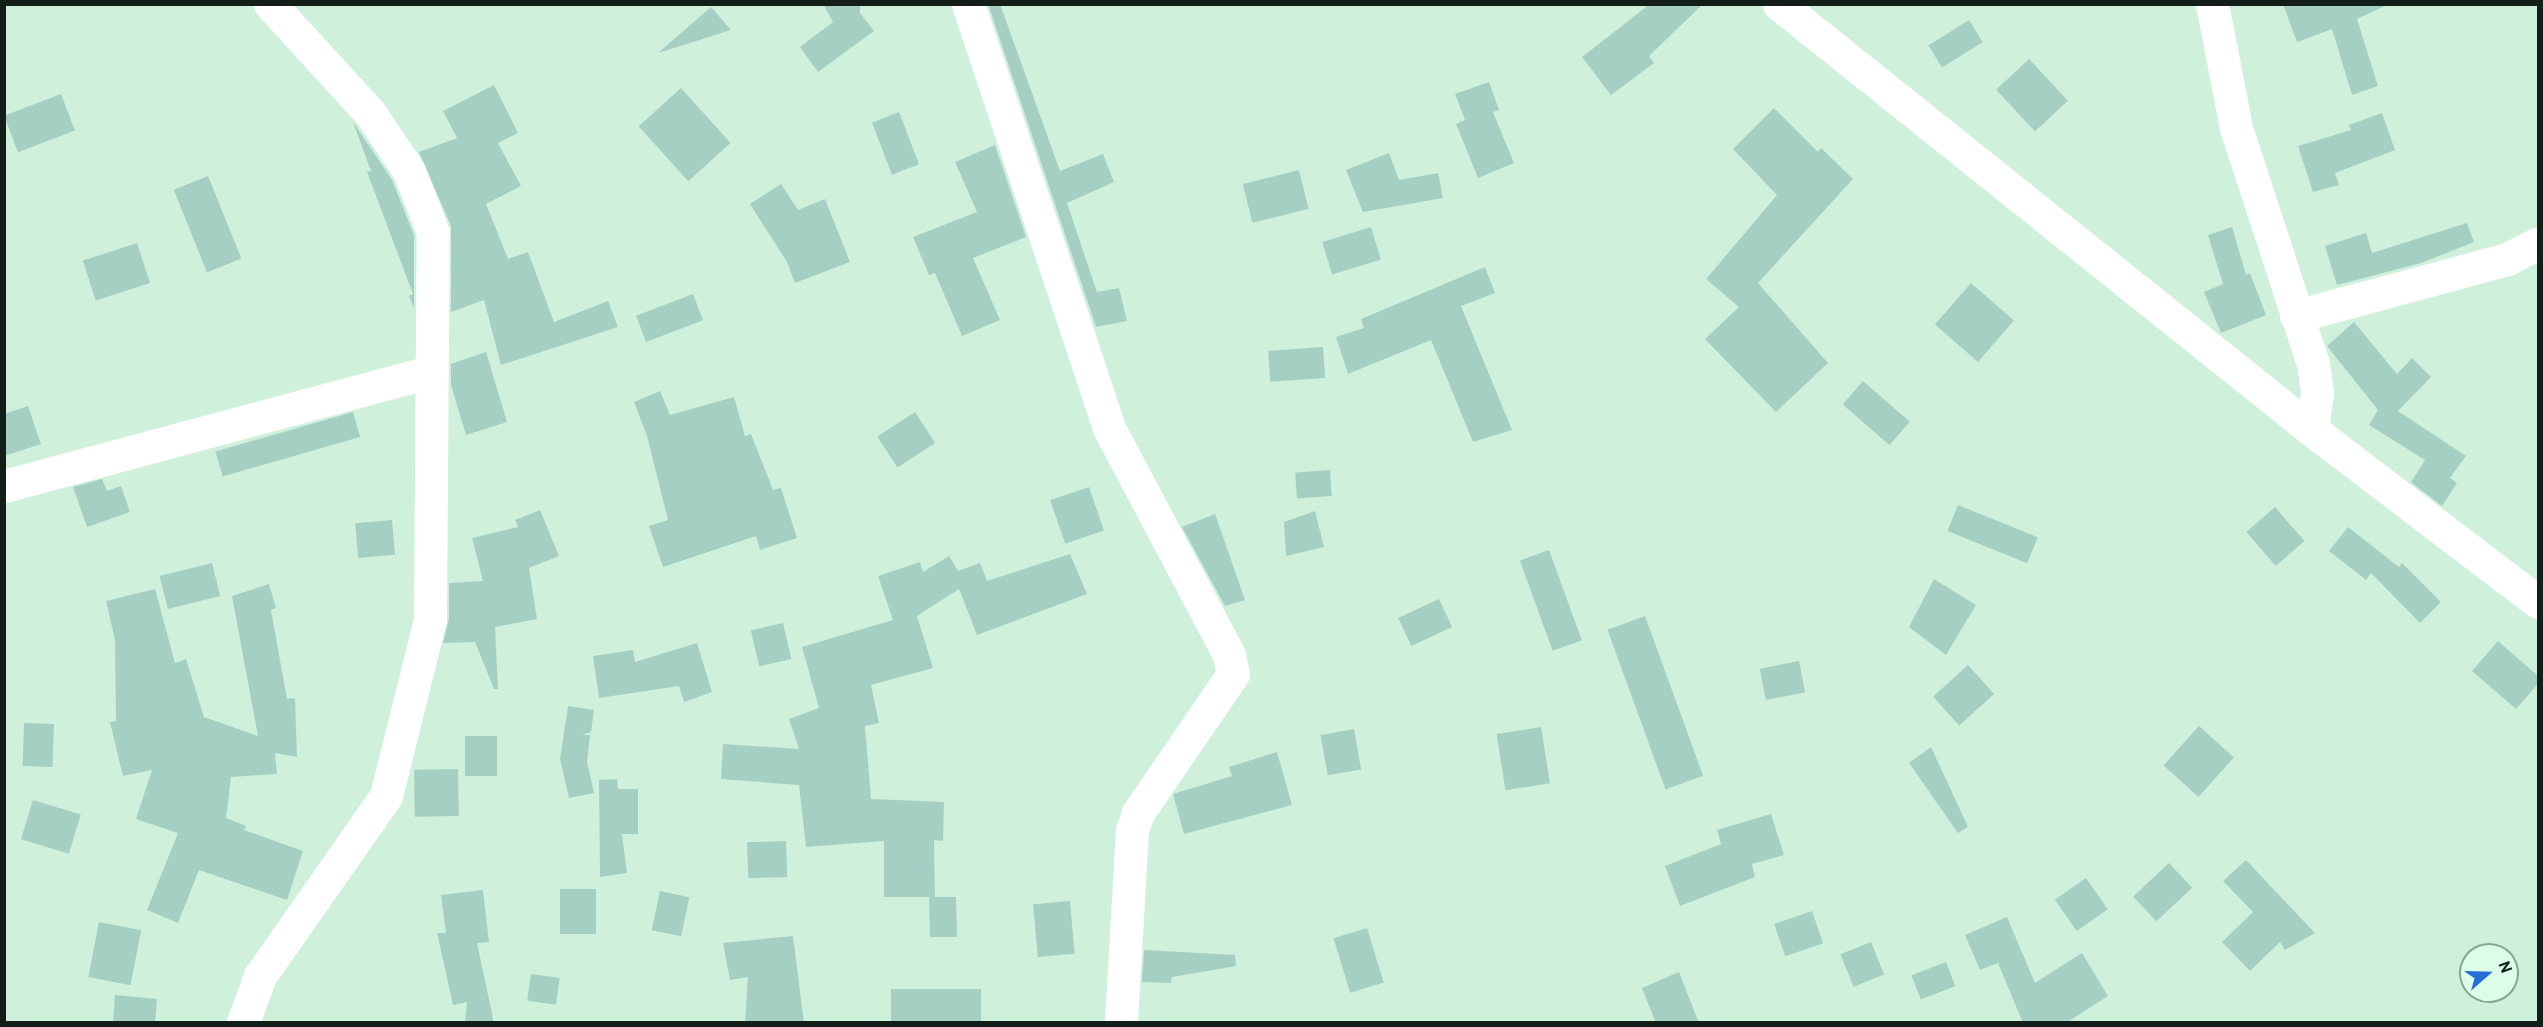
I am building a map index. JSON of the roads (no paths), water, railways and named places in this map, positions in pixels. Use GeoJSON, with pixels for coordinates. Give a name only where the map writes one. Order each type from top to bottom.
{"type":"FeatureCollection","features":[{"type":"Feature","properties":{"kind":"street"},"geometry":{"type":"LineString","coordinates":[[243,1023],[260,976],[386,796],[430,619],[433,232],[409,171],[370,113],[270,4]]}},
{"type":"Feature","properties":{"kind":"street"},"geometry":{"type":"LineString","coordinates":[[968,4],[1110,430],[1229,655],[1233,674],[1138,813],[1132,830],[1121,1023]]}},
{"type":"Feature","properties":{"kind":"street"},"geometry":{"type":"LineString","coordinates":[[1779,4],[2312,430],[2538,602]]}},
{"type":"Feature","properties":{"kind":"street"},"geometry":{"type":"LineString","coordinates":[[2212,4],[2236,128],[2295,316],[2313,363],[2317,393],[2312,430]]}},
{"type":"Feature","properties":{"kind":"street"},"geometry":{"type":"LineString","coordinates":[[2295,316],[2507,259],[2538,243]]}},
{"type":"Feature","properties":{"kind":"street"},"geometry":{"type":"LineString","coordinates":[[4,486],[432,371]]}}]}
